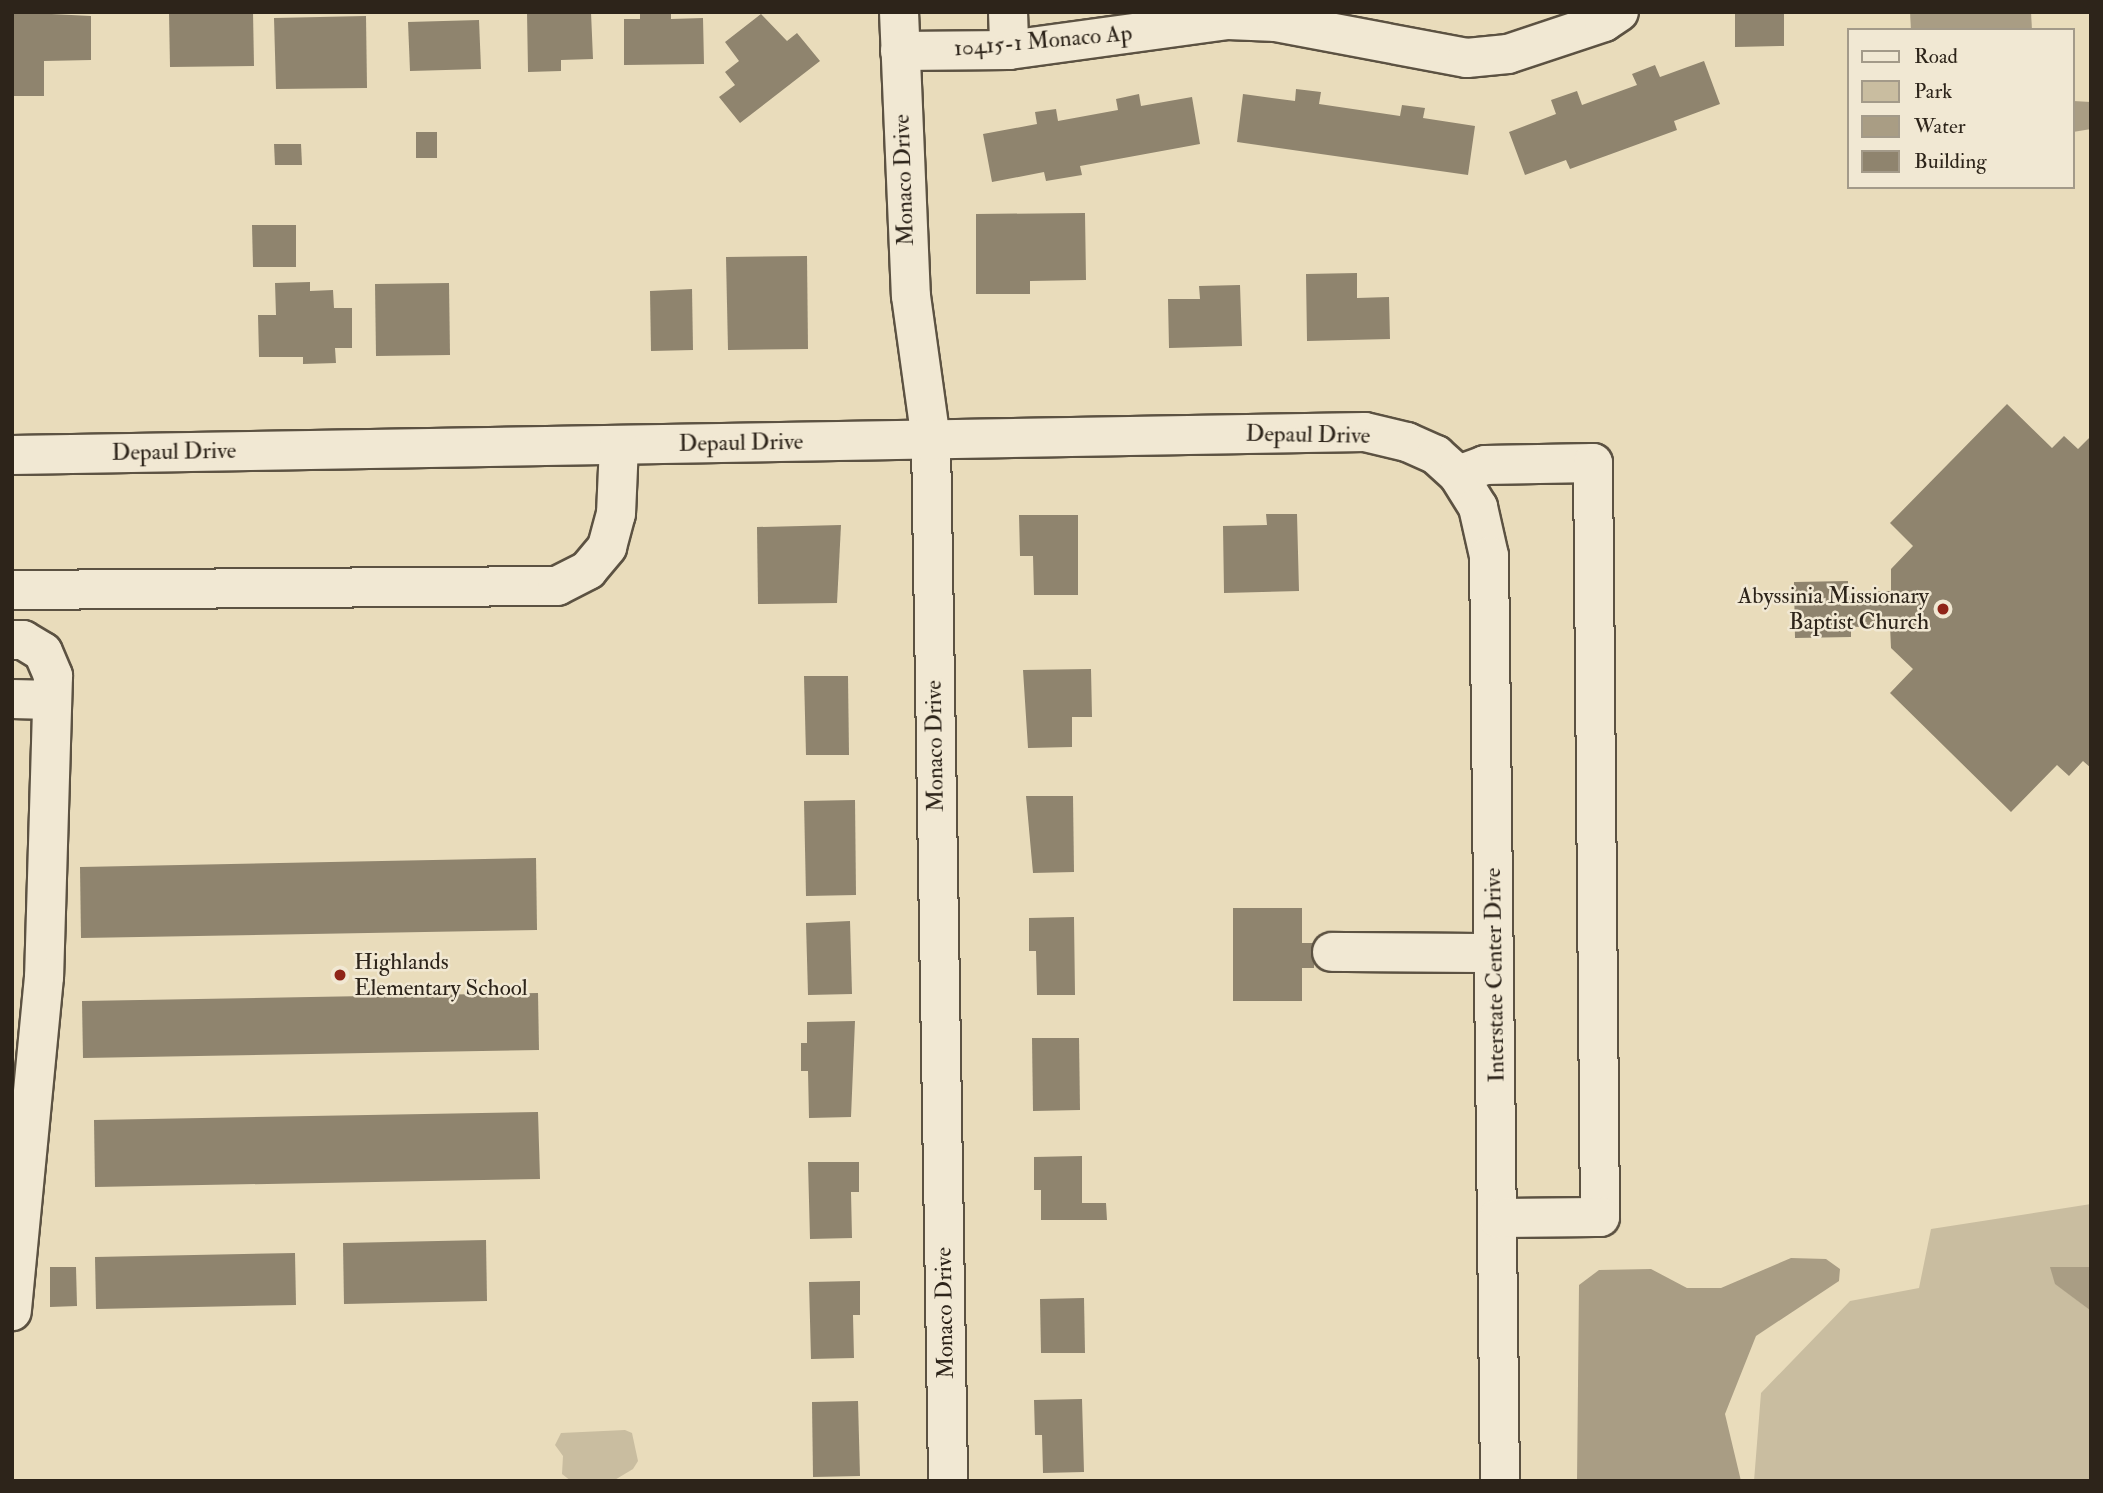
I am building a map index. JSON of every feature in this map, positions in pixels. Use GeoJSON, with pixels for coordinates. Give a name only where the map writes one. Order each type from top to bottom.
{"type":"FeatureCollection","features":[{"type":"Feature","properties":{"kind":"street","name":"Monaco Drive"},"geometry":{"type":"LineString","coordinates":[[899,12],[911,296],[931,441],[948,1481]]}},
{"type":"Feature","properties":{"kind":"street"},"geometry":{"type":"LineString","coordinates":[[1008,12],[1009,50]]}},
{"type":"Feature","properties":{"kind":"street","name":"10415-1 Monaco Ap"},"geometry":{"type":"LineString","coordinates":[[900,51],[1009,50],[1232,16],[1467,58],[1508,54],[1604,22],[1619,12]]}},
{"type":"Feature","properties":{"kind":"street","name":"Depaul Drive"},"geometry":{"type":"LineString","coordinates":[[12,455],[1365,432],[1426,450],[1458,475]]}},
{"type":"Feature","properties":{"kind":"street"},"geometry":{"type":"LineString","coordinates":[[12,590],[557,586],[587,570],[607,547],[616,514],[619,445]]}},
{"type":"Feature","properties":{"kind":"street"},"geometry":{"type":"LineString","coordinates":[[1458,475],[1485,465],[1593,463],[1600,1217],[1498,1218]]}},
{"type":"Feature","properties":{"kind":"street","name":"Interstate Center Drive"},"geometry":{"type":"LineString","coordinates":[[1458,475],[1478,507],[1489,556],[1500,1481]]}},
{"type":"Feature","properties":{"kind":"street"},"geometry":{"type":"LineString","coordinates":[[12,640],[23,640],[43,652],[53,676],[44,977],[12,1311]]}},
{"type":"Feature","properties":{"kind":"street"},"geometry":{"type":"LineString","coordinates":[[12,699],[52,700]]}},
{"type":"Feature","properties":{"kind":"street"},"geometry":{"type":"LineString","coordinates":[[1332,952],[1494,953]]}},
{"type":"Feature","properties":{"kind":"green space"},"geometry":{"type":"Polygon","coordinates":[[[2091,1204],[2091,1267],[2051,1267],[2056,1284],[2091,1311],[2091,1481],[1754,1481],[1761,1393],[1850,1301],[1919,1288],[1931,1229],[2091,1204]]]}},
{"type":"Feature","properties":{"kind":"green space"},"geometry":{"type":"Polygon","coordinates":[[[625,1430],[632,1433],[638,1461],[633,1469],[613,1481],[571,1481],[562,1474],[563,1456],[555,1445],[561,1433],[625,1430]]]}},
{"type":"Feature","properties":{"kind":"water"},"geometry":{"type":"Polygon","coordinates":[[[1910,12],[2031,12],[2032,28],[1911,28],[1910,12]]]}},
{"type":"Feature","properties":{"kind":"water"},"geometry":{"type":"Polygon","coordinates":[[[2075,101],[2091,102],[2091,129],[2075,132],[2075,101]]]}},
{"type":"Feature","properties":{"kind":"water"},"geometry":{"type":"Polygon","coordinates":[[[1791,1258],[1826,1259],[1840,1269],[1839,1281],[1756,1336],[1725,1414],[1741,1481],[1577,1481],[1579,1285],[1599,1270],[1651,1269],[1687,1288],[1721,1288],[1791,1258]]]}},
{"type":"Feature","properties":{"kind":"water"},"geometry":{"type":"Polygon","coordinates":[[[2050,1267],[2091,1267],[2091,1311],[2055,1284],[2050,1267]]]}},
{"type":"Feature","properties":{"kind":"building"},"geometry":{"type":"Polygon","coordinates":[[[12,12],[91,16],[91,60],[44,61],[44,96],[12,96],[12,12]]]}},
{"type":"Feature","properties":{"kind":"building"},"geometry":{"type":"Polygon","coordinates":[[[169,12],[253,12],[254,66],[170,67],[169,12]]]}},
{"type":"Feature","properties":{"kind":"building"},"geometry":{"type":"Polygon","coordinates":[[[527,12],[591,12],[593,59],[561,60],[561,71],[528,72],[527,12]]]}},
{"type":"Feature","properties":{"kind":"building"},"geometry":{"type":"Polygon","coordinates":[[[640,12],[671,12],[671,19],[703,18],[704,64],[624,65],[624,19],[640,19],[640,12]]]}},
{"type":"Feature","properties":{"kind":"building"},"geometry":{"type":"Polygon","coordinates":[[[1735,12],[1784,12],[1784,46],[1735,47],[1735,12]]]}},
{"type":"Feature","properties":{"kind":"building"},"geometry":{"type":"Polygon","coordinates":[[[761,14],[787,41],[797,33],[820,61],[740,123],[719,97],[735,85],[725,72],[739,61],[725,42],[761,14]]]}},
{"type":"Feature","properties":{"kind":"building"},"geometry":{"type":"Polygon","coordinates":[[[366,16],[367,88],[276,89],[274,18],[366,16]]]}},
{"type":"Feature","properties":{"kind":"building"},"geometry":{"type":"Polygon","coordinates":[[[479,20],[481,69],[410,71],[408,22],[479,20]]]}},
{"type":"Feature","properties":{"kind":"building"},"geometry":{"type":"Polygon","coordinates":[[[1704,61],[1720,104],[1674,121],[1677,130],[1570,169],[1566,160],[1525,175],[1509,132],[1556,114],[1551,100],[1577,91],[1582,105],[1637,85],[1632,74],[1655,65],[1660,77],[1704,61]]]}},
{"type":"Feature","properties":{"kind":"building"},"geometry":{"type":"Polygon","coordinates":[[[1296,89],[1321,92],[1319,104],[1400,116],[1402,105],[1425,108],[1423,118],[1475,126],[1468,175],[1237,142],[1243,94],[1295,101],[1296,89]]]}},
{"type":"Feature","properties":{"kind":"building"},"geometry":{"type":"Polygon","coordinates":[[[1139,94],[1141,106],[1192,97],[1200,144],[1080,166],[1082,175],[1046,181],[1044,172],[992,182],[983,134],[1037,124],[1035,112],[1056,109],[1058,121],[1118,110],[1116,99],[1139,94]]]}},
{"type":"Feature","properties":{"kind":"building"},"geometry":{"type":"Polygon","coordinates":[[[416,132],[437,132],[437,158],[416,158],[416,132]]]}},
{"type":"Feature","properties":{"kind":"building"},"geometry":{"type":"Polygon","coordinates":[[[274,144],[301,144],[302,165],[275,165],[274,144]]]}},
{"type":"Feature","properties":{"kind":"building"},"geometry":{"type":"Polygon","coordinates":[[[1085,213],[1086,280],[1030,281],[1030,294],[976,294],[976,214],[1085,213]]]}},
{"type":"Feature","properties":{"kind":"building"},"geometry":{"type":"Polygon","coordinates":[[[252,225],[296,225],[296,267],[253,267],[252,225]]]}},
{"type":"Feature","properties":{"kind":"building"},"geometry":{"type":"Polygon","coordinates":[[[807,256],[808,349],[728,350],[726,257],[807,256]]]}},
{"type":"Feature","properties":{"kind":"building"},"geometry":{"type":"Polygon","coordinates":[[[1357,273],[1357,298],[1389,297],[1390,339],[1307,341],[1306,274],[1357,273]]]}},
{"type":"Feature","properties":{"kind":"building"},"geometry":{"type":"Polygon","coordinates":[[[310,282],[310,291],[333,290],[334,308],[352,308],[352,348],[335,348],[336,363],[303,364],[303,357],[259,357],[258,315],[276,315],[275,283],[310,282]]]}},
{"type":"Feature","properties":{"kind":"building"},"geometry":{"type":"Polygon","coordinates":[[[449,283],[450,355],[376,356],[375,284],[449,283]]]}},
{"type":"Feature","properties":{"kind":"building"},"geometry":{"type":"Polygon","coordinates":[[[1240,285],[1242,346],[1169,348],[1168,299],[1200,299],[1199,286],[1240,285]]]}},
{"type":"Feature","properties":{"kind":"building"},"geometry":{"type":"Polygon","coordinates":[[[692,289],[693,350],[651,351],[650,291],[692,289]]]}},
{"type":"Feature","properties":{"kind":"building","name":"Abyssinia Missionary Baptist Church"},"geometry":{"type":"Polygon","coordinates":[[[2007,404],[2052,448],[2064,436],[2078,449],[2091,436],[2091,768],[2083,761],[2069,776],[2057,765],[2011,812],[1890,693],[1913,669],[1891,648],[1890,626],[1851,627],[1851,637],[1795,638],[1794,582],[1848,581],[1848,592],[1891,591],[1891,569],[1913,546],[1890,523],[2007,404]]]}},
{"type":"Feature","properties":{"kind":"building"},"geometry":{"type":"Polygon","coordinates":[[[1266,514],[1297,514],[1299,591],[1224,593],[1223,526],[1267,525],[1266,514]]]}},
{"type":"Feature","properties":{"kind":"building"},"geometry":{"type":"Polygon","coordinates":[[[1019,515],[1078,515],[1078,595],[1034,595],[1033,556],[1020,556],[1019,515]]]}},
{"type":"Feature","properties":{"kind":"building"},"geometry":{"type":"Polygon","coordinates":[[[841,525],[837,603],[758,604],[757,527],[841,525]]]}},
{"type":"Feature","properties":{"kind":"building"},"geometry":{"type":"Polygon","coordinates":[[[1091,669],[1092,717],[1072,717],[1072,747],[1028,748],[1023,670],[1091,669]]]}},
{"type":"Feature","properties":{"kind":"building"},"geometry":{"type":"Polygon","coordinates":[[[804,676],[848,676],[849,755],[806,755],[804,676]]]}},
{"type":"Feature","properties":{"kind":"building"},"geometry":{"type":"Polygon","coordinates":[[[1026,796],[1073,796],[1074,872],[1033,873],[1026,796]]]}},
{"type":"Feature","properties":{"kind":"building"},"geometry":{"type":"Polygon","coordinates":[[[855,800],[856,895],[806,896],[804,801],[855,800]]]}},
{"type":"Feature","properties":{"kind":"building"},"geometry":{"type":"Polygon","coordinates":[[[536,858],[537,930],[81,938],[80,867],[536,858]]]}},
{"type":"Feature","properties":{"kind":"building"},"geometry":{"type":"Polygon","coordinates":[[[1233,908],[1302,908],[1302,943],[1314,943],[1314,968],[1302,968],[1302,1001],[1233,1001],[1233,908]]]}},
{"type":"Feature","properties":{"kind":"building"},"geometry":{"type":"Polygon","coordinates":[[[1074,917],[1075,995],[1037,995],[1036,951],[1029,951],[1029,918],[1074,917]]]}},
{"type":"Feature","properties":{"kind":"building"},"geometry":{"type":"Polygon","coordinates":[[[850,921],[852,994],[808,995],[806,923],[850,921]]]}},
{"type":"Feature","properties":{"kind":"building"},"geometry":{"type":"Polygon","coordinates":[[[538,993],[539,1050],[83,1058],[82,1001],[538,993]]]}},
{"type":"Feature","properties":{"kind":"building"},"geometry":{"type":"Polygon","coordinates":[[[855,1021],[851,1117],[809,1118],[808,1071],[801,1071],[801,1043],[807,1043],[807,1022],[855,1021]]]}},
{"type":"Feature","properties":{"kind":"building"},"geometry":{"type":"Polygon","coordinates":[[[1032,1038],[1079,1038],[1080,1110],[1033,1111],[1032,1038]]]}},
{"type":"Feature","properties":{"kind":"building"},"geometry":{"type":"Polygon","coordinates":[[[538,1112],[540,1179],[95,1187],[94,1120],[538,1112]]]}},
{"type":"Feature","properties":{"kind":"building"},"geometry":{"type":"Polygon","coordinates":[[[1082,1156],[1082,1203],[1106,1203],[1107,1220],[1041,1220],[1041,1190],[1034,1190],[1034,1157],[1082,1156]]]}},
{"type":"Feature","properties":{"kind":"building"},"geometry":{"type":"Polygon","coordinates":[[[808,1162],[859,1162],[859,1192],[851,1192],[852,1238],[810,1239],[808,1162]]]}},
{"type":"Feature","properties":{"kind":"building"},"geometry":{"type":"Polygon","coordinates":[[[486,1240],[487,1301],[344,1304],[343,1243],[486,1240]]]}},
{"type":"Feature","properties":{"kind":"building"},"geometry":{"type":"Polygon","coordinates":[[[295,1253],[296,1305],[96,1309],[95,1257],[295,1253]]]}},
{"type":"Feature","properties":{"kind":"building"},"geometry":{"type":"Polygon","coordinates":[[[50,1267],[76,1267],[77,1306],[50,1307],[50,1267]]]}},
{"type":"Feature","properties":{"kind":"building"},"geometry":{"type":"Polygon","coordinates":[[[860,1281],[860,1315],[853,1315],[854,1358],[811,1359],[809,1282],[860,1281]]]}},
{"type":"Feature","properties":{"kind":"building"},"geometry":{"type":"Polygon","coordinates":[[[1084,1298],[1085,1353],[1041,1353],[1040,1299],[1084,1298]]]}},
{"type":"Feature","properties":{"kind":"building"},"geometry":{"type":"Polygon","coordinates":[[[1082,1399],[1084,1472],[1043,1473],[1042,1435],[1035,1435],[1034,1400],[1082,1399]]]}},
{"type":"Feature","properties":{"kind":"building"},"geometry":{"type":"Polygon","coordinates":[[[858,1401],[860,1476],[813,1477],[812,1402],[858,1401]]]}},
{"type":"Feature","properties":{"kind":"place","name":"Abyssinia Missionary Baptist Church"},"geometry":{"type":"Point","coordinates":[1943,609]}},
{"type":"Feature","properties":{"kind":"place","name":"Highlands Elementary School"},"geometry":{"type":"Point","coordinates":[340,975]}}]}
